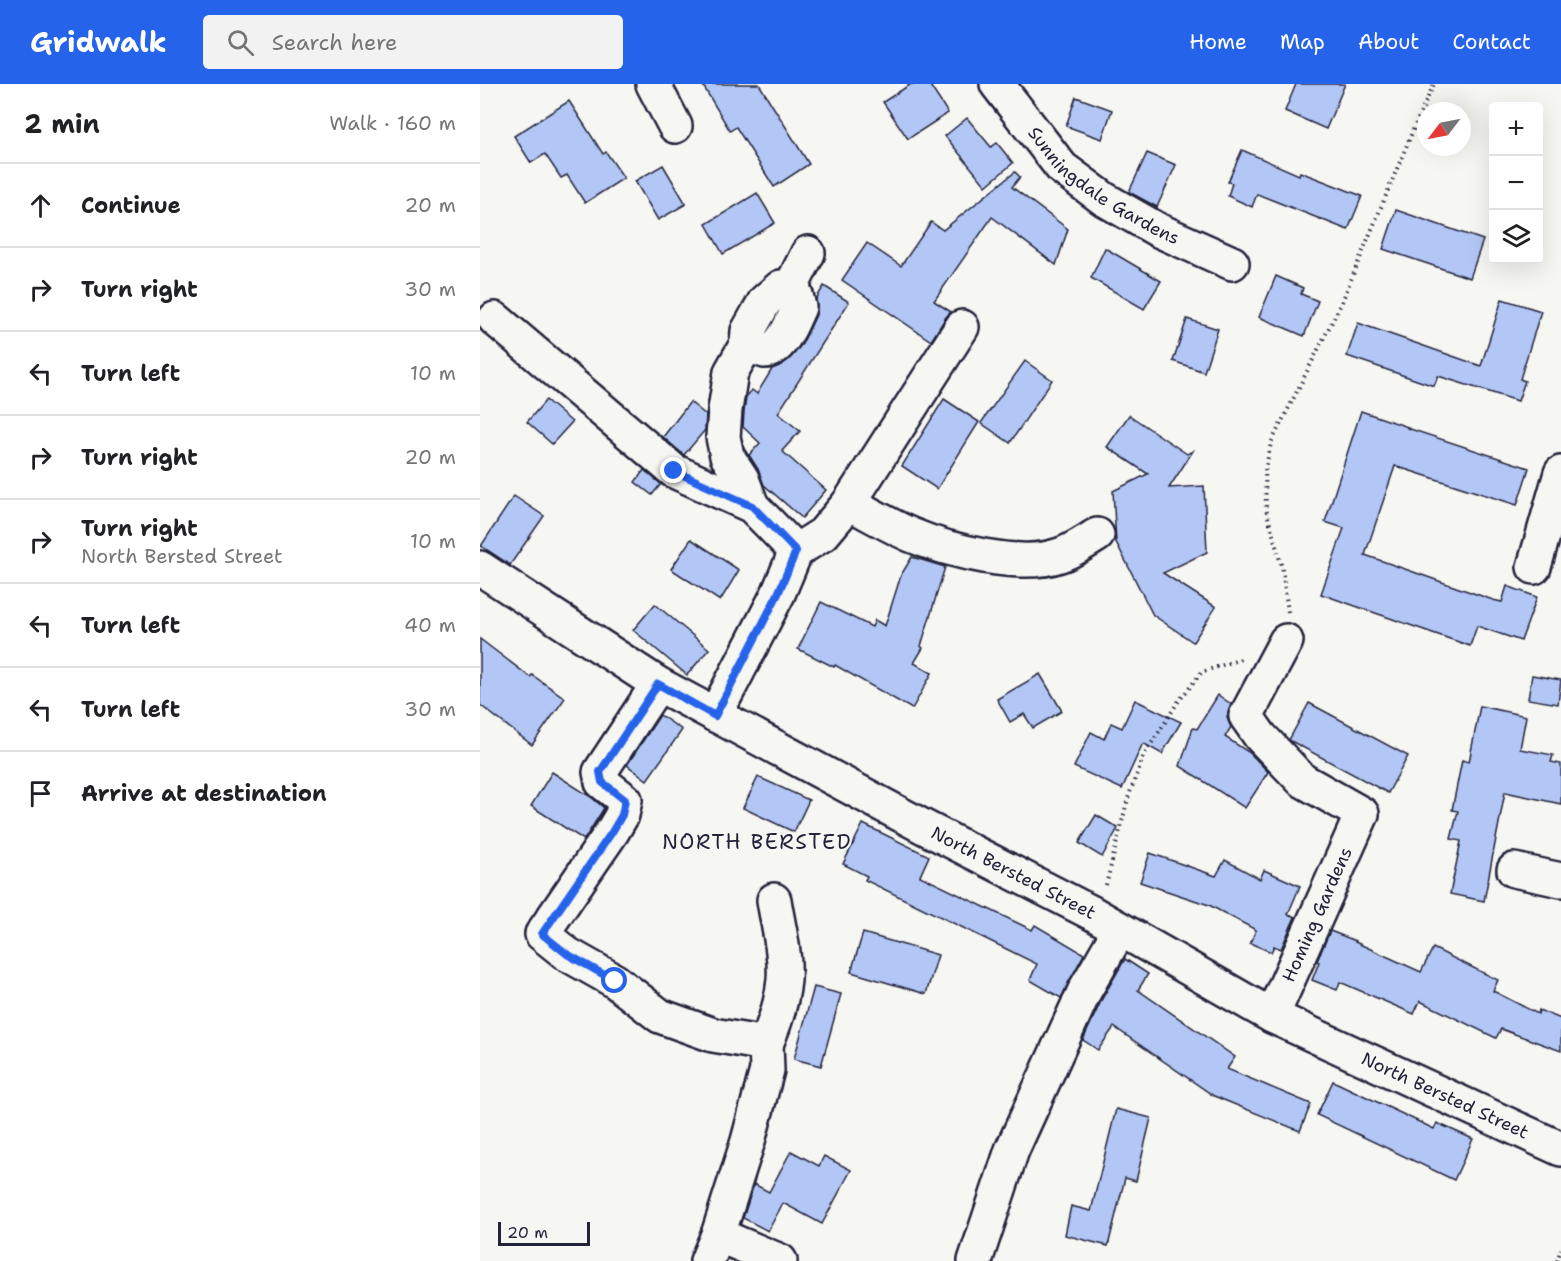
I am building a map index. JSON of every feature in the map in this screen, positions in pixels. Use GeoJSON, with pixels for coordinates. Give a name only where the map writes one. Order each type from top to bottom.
{"type":"FeatureCollection","features":[{"type":"Feature","properties":{"kind":"street"},"geometry":{"type":"LineString","coordinates":[[653,84],[675,126]]}},
{"type":"Feature","properties":{"kind":"street","name":"Sunningdale Gardens"},"geometry":{"type":"LineString","coordinates":[[997,84],[1062,168],[1104,199],[1158,230],[1232,263]]}},
{"type":"Feature","properties":{"kind":"street"},"geometry":{"type":"LineString","coordinates":[[752,506],[742,479],[727,456],[723,438],[724,410],[731,372],[747,344],[748,331],[765,301],[781,287],[791,287],[808,253]]}},
{"type":"Feature","properties":{"kind":"street"},"geometry":{"type":"LineString","coordinates":[[495,319],[674,471],[752,506],[796,551]]}},
{"type":"Feature","properties":{"kind":"street"},"geometry":{"type":"LineString","coordinates":[[715,716],[778,594],[796,551],[823,534],[849,503],[962,327]]}},
{"type":"Feature","properties":{"kind":"street"},"geometry":{"type":"LineString","coordinates":[[1534,567],[1553,530],[1561,473]]}},
{"type":"Feature","properties":{"kind":"street"},"geometry":{"type":"LineString","coordinates":[[849,503],[911,535],[960,552],[1016,560],[1041,560],[1061,555],[1097,535]]}},
{"type":"Feature","properties":{"kind":"street","name":"North Bersted Street"},"geometry":{"type":"LineString","coordinates":[[480,568],[658,684],[924,827],[1092,913],[1272,1016],[1561,1149]]}},
{"type":"Feature","properties":{"kind":"street","name":"Homing Gardens"},"geometry":{"type":"LineString","coordinates":[[1272,1016],[1362,814],[1302,780],[1260,735],[1246,716],[1287,627]]}},
{"type":"Feature","properties":{"kind":"street"},"geometry":{"type":"LineString","coordinates":[[658,684],[600,772],[602,782],[625,800],[622,815],[542,934],[567,954],[615,981],[660,1016],[713,1035],[766,1044]]}},
{"type":"Feature","properties":{"kind":"street"},"geometry":{"type":"LineString","coordinates":[[1514,870],[1561,880]]}},
{"type":"Feature","properties":{"kind":"street"},"geometry":{"type":"LineString","coordinates":[[774,900],[784,979],[776,1019],[766,1044],[767,1070],[748,1141],[713,1248],[780,1261]]}},
{"type":"Feature","properties":{"kind":"street"},"geometry":{"type":"LineString","coordinates":[[975,1261],[1012,1150],[1085,990],[1120,929]]}},
{"type":"Feature","properties":{"kind":"path"},"geometry":{"type":"LineString","coordinates":[[1287,627],[1282,568],[1266,509],[1265,471],[1271,443],[1341,304],[1434,84]]}},
{"type":"Feature","properties":{"kind":"path"},"geometry":{"type":"LineString","coordinates":[[1092,913],[1103,896],[1128,798],[1144,756],[1178,702],[1202,672],[1244,658]]}},
{"type":"Feature","properties":{"kind":"path"},"geometry":{"type":"LineString","coordinates":[[1557,1261],[1561,1249]]}},
{"type":"Feature","properties":{"kind":"building"},"geometry":{"type":"Polygon","coordinates":[[[702,84],[759,84],[809,164],[774,187],[736,127],[730,131],[702,84]]]}},
{"type":"Feature","properties":{"kind":"building"},"geometry":{"type":"Polygon","coordinates":[[[911,84],[929,84],[948,113],[908,139],[883,102],[911,84]]]}},
{"type":"Feature","properties":{"kind":"building"},"geometry":{"type":"Polygon","coordinates":[[[1296,84],[1345,84],[1326,129],[1285,111],[1296,84]]]}},
{"type":"Feature","properties":{"kind":"building"},"geometry":{"type":"Polygon","coordinates":[[[1076,97],[1112,110],[1102,139],[1066,126],[1076,97]]]}},
{"type":"Feature","properties":{"kind":"building"},"geometry":{"type":"Polygon","coordinates":[[[569,101],[603,154],[606,152],[624,178],[585,203],[567,175],[561,178],[545,154],[531,163],[514,136],[569,101]]]}},
{"type":"Feature","properties":{"kind":"building"},"geometry":{"type":"Polygon","coordinates":[[[967,118],[991,147],[997,143],[1013,163],[986,186],[945,136],[967,118]]]}},
{"type":"Feature","properties":{"kind":"building"},"geometry":{"type":"Polygon","coordinates":[[[1242,150],[1299,175],[1300,172],[1362,196],[1348,230],[1257,194],[1252,207],[1228,196],[1232,183],[1228,182],[1242,150]]]}},
{"type":"Feature","properties":{"kind":"building"},"geometry":{"type":"Polygon","coordinates":[[[1147,153],[1176,165],[1157,207],[1129,192],[1147,153]]]}},
{"type":"Feature","properties":{"kind":"building"},"geometry":{"type":"Polygon","coordinates":[[[663,165],[686,204],[658,220],[635,181],[663,165]]]}},
{"type":"Feature","properties":{"kind":"building"},"geometry":{"type":"Polygon","coordinates":[[[1015,172],[1020,177],[1012,187],[1068,229],[1056,265],[992,217],[934,301],[951,312],[931,341],[842,280],[867,243],[901,266],[931,222],[943,230],[1015,172]]]}},
{"type":"Feature","properties":{"kind":"building"},"geometry":{"type":"Polygon","coordinates":[[[757,193],[775,223],[723,254],[706,224],[757,193]]]}},
{"type":"Feature","properties":{"kind":"building"},"geometry":{"type":"Polygon","coordinates":[[[1396,210],[1483,240],[1470,278],[1383,249],[1396,210]]]}},
{"type":"Feature","properties":{"kind":"building"},"geometry":{"type":"Polygon","coordinates":[[[1105,248],[1161,281],[1144,309],[1091,278],[1105,248]]]}},
{"type":"Feature","properties":{"kind":"building"},"geometry":{"type":"Polygon","coordinates":[[[1276,276],[1303,288],[1301,294],[1318,301],[1304,336],[1259,317],[1276,276]]]}},
{"type":"Feature","properties":{"kind":"building"},"geometry":{"type":"Polygon","coordinates":[[[824,286],[849,302],[778,413],[800,431],[782,451],[826,490],[802,518],[764,485],[749,455],[760,443],[743,427],[744,412],[746,397],[752,390],[757,394],[772,369],[787,361],[802,344],[816,315],[816,299],[824,286]]]}},
{"type":"Feature","properties":{"kind":"building"},"geometry":{"type":"Polygon","coordinates":[[[1502,299],[1541,311],[1520,379],[1525,381],[1518,401],[1438,376],[1434,386],[1347,356],[1358,323],[1481,366],[1502,299]]]}},
{"type":"Feature","properties":{"kind":"building"},"geometry":{"type":"Polygon","coordinates":[[[1187,319],[1218,329],[1204,372],[1173,361],[1187,319]]]}},
{"type":"Feature","properties":{"kind":"building"},"geometry":{"type":"Polygon","coordinates":[[[1025,361],[1052,380],[1010,443],[981,423],[1025,361]]]}},
{"type":"Feature","properties":{"kind":"building"},"geometry":{"type":"Polygon","coordinates":[[[944,399],[979,422],[937,489],[902,466],[944,399]]]}},
{"type":"Feature","properties":{"kind":"building"},"geometry":{"type":"Polygon","coordinates":[[[546,400],[572,422],[552,444],[527,422],[546,400]]]}},
{"type":"Feature","properties":{"kind":"building"},"geometry":{"type":"Polygon","coordinates":[[[690,402],[706,415],[705,430],[684,455],[663,437],[690,402]]]}},
{"type":"Feature","properties":{"kind":"building"},"geometry":{"type":"Polygon","coordinates":[[[1361,411],[1529,468],[1517,505],[1395,466],[1365,555],[1493,600],[1502,602],[1507,586],[1537,597],[1521,641],[1477,626],[1470,646],[1321,594],[1344,528],[1325,522],[1361,411]]]}},
{"type":"Feature","properties":{"kind":"building"},"geometry":{"type":"Polygon","coordinates":[[[1129,415],[1187,454],[1193,451],[1169,488],[1204,486],[1207,552],[1163,573],[1216,607],[1193,642],[1153,615],[1116,542],[1113,491],[1148,474],[1107,447],[1129,415]]]}},
{"type":"Feature","properties":{"kind":"building"},"geometry":{"type":"Polygon","coordinates":[[[644,470],[661,484],[652,495],[635,482],[644,470]]]}},
{"type":"Feature","properties":{"kind":"building"},"geometry":{"type":"Polygon","coordinates":[[[514,496],[544,516],[510,565],[481,546],[514,496]]]}},
{"type":"Feature","properties":{"kind":"building"},"geometry":{"type":"Polygon","coordinates":[[[691,539],[739,570],[720,601],[671,569],[691,539]]]}},
{"type":"Feature","properties":{"kind":"building"},"geometry":{"type":"Polygon","coordinates":[[[912,557],[945,567],[921,646],[923,648],[914,663],[932,673],[912,709],[835,665],[834,667],[798,649],[821,602],[872,627],[875,620],[885,626],[901,575],[912,557]]]}},
{"type":"Feature","properties":{"kind":"building"},"geometry":{"type":"Polygon","coordinates":[[[655,604],[709,649],[687,675],[633,630],[655,604]]]}},
{"type":"Feature","properties":{"kind":"building"},"geometry":{"type":"Polygon","coordinates":[[[480,639],[530,677],[532,675],[565,698],[532,745],[480,705],[480,639]]]}},
{"type":"Feature","properties":{"kind":"building"},"geometry":{"type":"Polygon","coordinates":[[[1040,674],[1062,711],[1033,728],[1024,714],[1010,722],[997,699],[1040,674]]]}},
{"type":"Feature","properties":{"kind":"building"},"geometry":{"type":"Polygon","coordinates":[[[1532,675],[1561,680],[1558,704],[1528,699],[1532,675]]]}},
{"type":"Feature","properties":{"kind":"building"},"geometry":{"type":"Polygon","coordinates":[[[1218,695],[1231,704],[1227,717],[1231,727],[1225,737],[1250,753],[1268,772],[1245,808],[1180,766],[1193,728],[1197,729],[1218,695]]]}},
{"type":"Feature","properties":{"kind":"building"},"geometry":{"type":"Polygon","coordinates":[[[1135,700],[1181,722],[1162,754],[1143,743],[1122,789],[1074,767],[1091,732],[1104,739],[1111,723],[1122,728],[1135,700]]]}},
{"type":"Feature","properties":{"kind":"building"},"geometry":{"type":"Polygon","coordinates":[[[1309,703],[1408,756],[1388,793],[1289,740],[1309,703]]]}},
{"type":"Feature","properties":{"kind":"building"},"geometry":{"type":"Polygon","coordinates":[[[1480,706],[1526,716],[1520,749],[1553,755],[1551,762],[1561,764],[1561,804],[1505,792],[1484,901],[1450,894],[1461,841],[1451,839],[1458,811],[1452,810],[1462,760],[1469,762],[1480,706]]]}},
{"type":"Feature","properties":{"kind":"building"},"geometry":{"type":"Polygon","coordinates":[[[660,715],[682,730],[647,780],[627,765],[660,715]]]}},
{"type":"Feature","properties":{"kind":"building"},"geometry":{"type":"Polygon","coordinates":[[[552,772],[604,808],[584,840],[531,806],[552,772]]]}},
{"type":"Feature","properties":{"kind":"building"},"geometry":{"type":"Polygon","coordinates":[[[758,777],[809,800],[794,832],[743,808],[758,777]]]}},
{"type":"Feature","properties":{"kind":"building"},"geometry":{"type":"Polygon","coordinates":[[[1096,815],[1118,828],[1102,857],[1079,843],[1096,815]]]}},
{"type":"Feature","properties":{"kind":"building"},"geometry":{"type":"Polygon","coordinates":[[[863,824],[929,856],[920,876],[1032,930],[1035,925],[1084,954],[1061,998],[1030,980],[1037,964],[865,880],[867,876],[843,864],[863,824]]]}},
{"type":"Feature","properties":{"kind":"building"},"geometry":{"type":"Polygon","coordinates":[[[1150,853],[1216,876],[1225,860],[1260,879],[1264,870],[1300,886],[1288,914],[1295,917],[1281,949],[1274,946],[1271,952],[1250,943],[1256,930],[1209,905],[1140,882],[1150,853]]]}},
{"type":"Feature","properties":{"kind":"building"},"geometry":{"type":"Polygon","coordinates":[[[1330,931],[1421,972],[1433,948],[1498,980],[1493,991],[1538,1014],[1539,1010],[1561,1019],[1561,1051],[1501,1029],[1496,1038],[1420,1001],[1414,1014],[1340,982],[1337,990],[1312,980],[1319,962],[1317,961],[1330,931]]]}},
{"type":"Feature","properties":{"kind":"building"},"geometry":{"type":"Polygon","coordinates":[[[863,933],[938,955],[926,994],[851,972],[863,933]]]}},
{"type":"Feature","properties":{"kind":"building"},"geometry":{"type":"Polygon","coordinates":[[[1125,959],[1148,974],[1138,990],[1235,1057],[1227,1069],[1311,1104],[1300,1131],[1214,1096],[1114,1027],[1098,1050],[1083,1040],[1102,999],[1125,959]]]}},
{"type":"Feature","properties":{"kind":"building"},"geometry":{"type":"Polygon","coordinates":[[[814,987],[841,994],[821,1066],[794,1059],[814,987]]]}},
{"type":"Feature","properties":{"kind":"building"},"geometry":{"type":"Polygon","coordinates":[[[1333,1081],[1434,1129],[1437,1123],[1473,1139],[1454,1180],[1317,1115],[1333,1081]]]}},
{"type":"Feature","properties":{"kind":"building"},"geometry":{"type":"Polygon","coordinates":[[[1116,1109],[1151,1118],[1136,1181],[1125,1178],[1108,1246],[1065,1235],[1071,1206],[1091,1211],[1116,1109]]]}},
{"type":"Feature","properties":{"kind":"building"},"geometry":{"type":"Polygon","coordinates":[[[791,1151],[819,1166],[824,1156],[851,1170],[822,1224],[783,1203],[768,1231],[743,1218],[754,1184],[769,1192],[791,1151]]]}},
{"type":"Feature","properties":{"kind":"district","name":"NORTH BERSTED"},"geometry":{"type":"Point","coordinates":[757,842]}},
{"type":"Feature","properties":{"kind":"route"},"geometry":{"type":"LineString","coordinates":[[615,981],[567,954],[542,934],[622,815],[625,800],[602,782],[600,772],[658,684],[715,716],[778,594],[796,551],[752,506],[674,471]]}}]}
